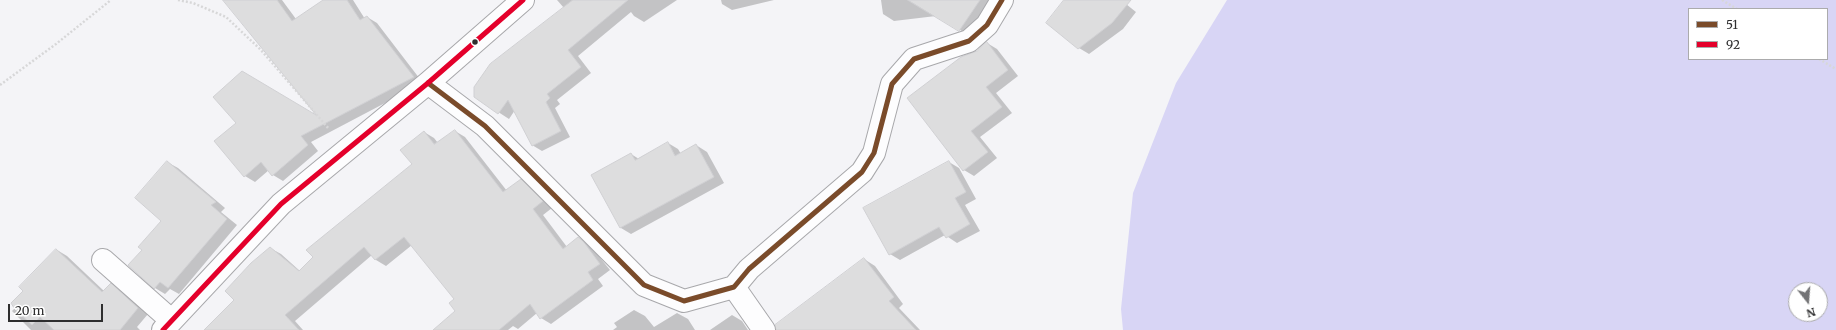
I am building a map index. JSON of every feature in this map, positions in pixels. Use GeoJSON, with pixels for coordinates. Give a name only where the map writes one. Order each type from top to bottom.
{"type":"FeatureCollection","features":[{"type":"Feature","properties":{"kind":"street"},"geometry":{"type":"LineString","coordinates":[[102,260],[167,325],[281,204],[428,83],[523,0]]}},
{"type":"Feature","properties":{"kind":"street"},"geometry":{"type":"LineString","coordinates":[[428,83],[485,126],[644,285],[684,301],[734,287],[750,269],[862,172],[874,153],[892,84],[914,60],[969,41],[987,25],[1002,0]]}},
{"type":"Feature","properties":{"kind":"street"},"geometry":{"type":"LineString","coordinates":[[734,287],[764,330]]}},
{"type":"Feature","properties":{"kind":"path"},"geometry":{"type":"LineString","coordinates":[[0,85],[56,44],[111,0]]}},
{"type":"Feature","properties":{"kind":"path"},"geometry":{"type":"LineString","coordinates":[[178,0],[193,3],[226,17],[261,50],[347,149]]}},
{"type":"Feature","properties":{"kind":"path"},"geometry":{"type":"LineString","coordinates":[[1722,0],[1735,8]]}},
{"type":"Feature","properties":{"kind":"path"},"geometry":{"type":"LineString","coordinates":[[1821,60],[1836,69]]}},
{"type":"Feature","properties":{"kind":"shaded area"},"geometry":{"type":"Polygon","coordinates":[[[1227,0],[1836,0],[1836,330],[1123,330],[1121,309],[1133,193],[1176,83],[1227,0]]]}},
{"type":"Feature","properties":{"kind":"building"},"geometry":{"type":"Polygon","coordinates":[[[223,0],[277,0],[292,21],[323,0],[347,0],[360,20],[367,16],[414,77],[301,136],[308,145],[272,176],[261,162],[244,177],[214,141],[236,123],[213,97],[242,71],[316,115],[223,0]]]}},
{"type":"Feature","properties":{"kind":"building"},"geometry":{"type":"Polygon","coordinates":[[[573,0],[628,0],[568,50],[581,67],[547,94],[550,98],[546,102],[561,131],[532,146],[508,100],[498,114],[474,97],[474,87],[490,64],[573,0]]]}},
{"type":"Feature","properties":{"kind":"building"},"geometry":{"type":"Polygon","coordinates":[[[908,0],[980,0],[959,31],[908,0]]]}},
{"type":"Feature","properties":{"kind":"building"},"geometry":{"type":"Polygon","coordinates":[[[1064,0],[1131,0],[1112,23],[1078,49],[1046,23],[1064,0]]]}},
{"type":"Feature","properties":{"kind":"building"},"geometry":{"type":"Polygon","coordinates":[[[987,42],[1008,70],[986,87],[1002,107],[971,131],[988,152],[963,171],[907,98],[961,57],[977,51],[987,42]]]}},
{"type":"Feature","properties":{"kind":"building"},"geometry":{"type":"Polygon","coordinates":[[[455,130],[503,192],[521,179],[543,201],[533,209],[563,249],[578,237],[583,241],[600,264],[588,272],[593,280],[540,319],[530,304],[499,330],[433,330],[455,311],[449,303],[454,299],[404,237],[375,260],[364,247],[285,315],[299,330],[204,330],[234,300],[225,291],[251,263],[270,247],[299,271],[313,257],[306,250],[412,164],[400,150],[424,131],[434,144],[455,130]]]}},
{"type":"Feature","properties":{"kind":"building"},"geometry":{"type":"Polygon","coordinates":[[[668,142],[675,156],[696,144],[714,177],[620,228],[591,175],[631,153],[635,160],[668,142]]]}},
{"type":"Feature","properties":{"kind":"building"},"geometry":{"type":"Polygon","coordinates":[[[167,161],[216,202],[211,205],[227,219],[168,288],[160,282],[154,289],[128,265],[142,250],[138,247],[161,221],[135,198],[167,161]]]}},
{"type":"Feature","properties":{"kind":"building"},"geometry":{"type":"Polygon","coordinates":[[[949,161],[966,192],[955,198],[970,224],[946,238],[939,227],[889,255],[863,208],[949,161]]]}},
{"type":"Feature","properties":{"kind":"building"},"geometry":{"type":"Polygon","coordinates":[[[56,249],[102,292],[111,283],[138,308],[120,330],[54,330],[40,317],[32,325],[14,308],[11,303],[23,291],[19,287],[56,249]]]}},
{"type":"Feature","properties":{"kind":"building"},"geometry":{"type":"Polygon","coordinates":[[[864,258],[894,297],[889,301],[916,330],[776,330],[775,325],[864,258]]]}},
{"type":"Feature","properties":{"kind":"transit line","name":"92"},"geometry":{"type":"LineString","coordinates":[[163,330],[281,204],[428,83],[523,0]]}},
{"type":"Feature","properties":{"kind":"transit line","name":"51"},"geometry":{"type":"LineString","coordinates":[[428,83],[485,126],[644,285],[684,301],[734,287],[749,269],[862,172],[874,153],[892,84],[914,59],[969,41],[987,25],[1002,0]]}}]}
